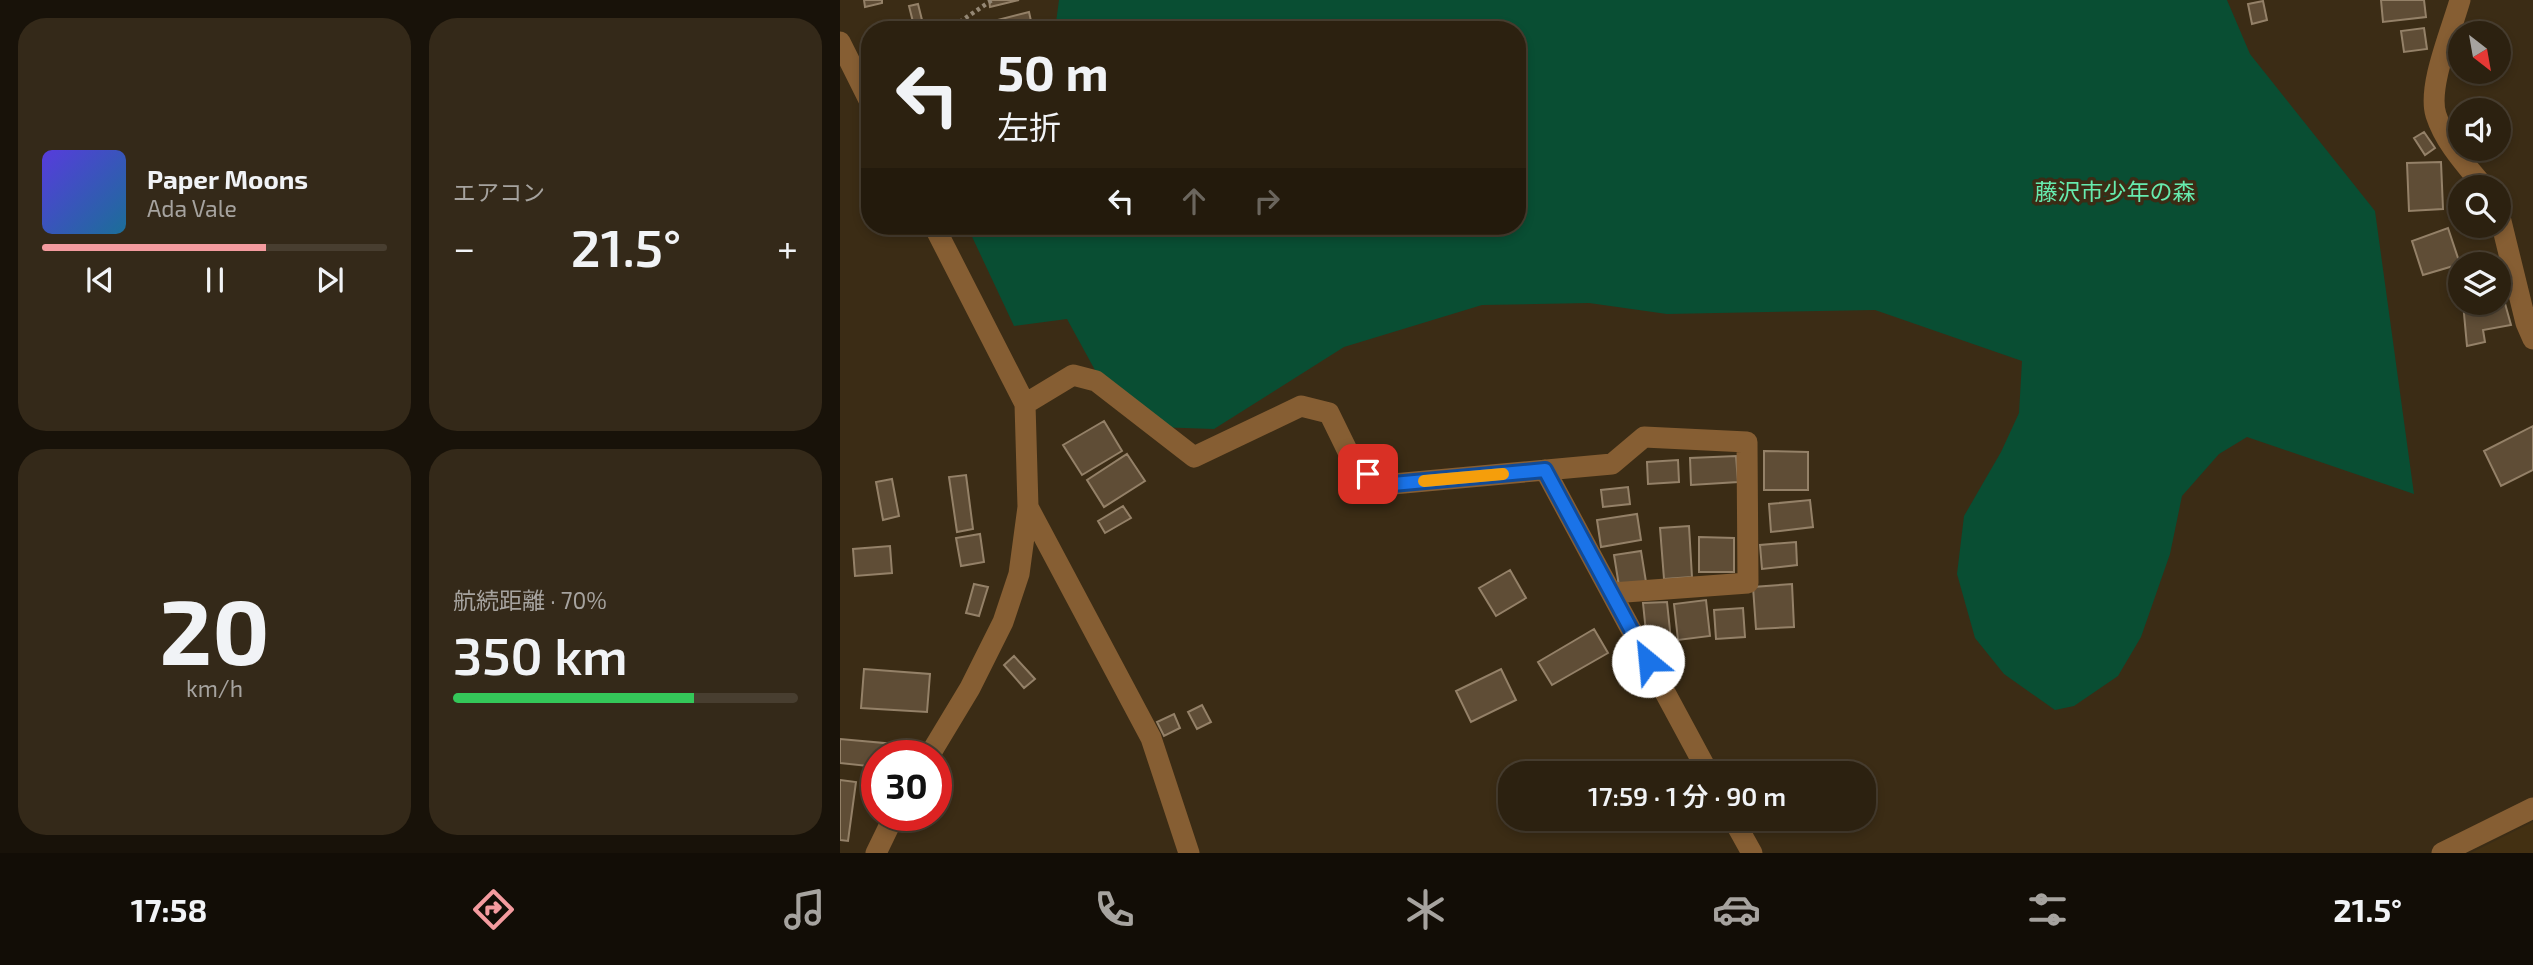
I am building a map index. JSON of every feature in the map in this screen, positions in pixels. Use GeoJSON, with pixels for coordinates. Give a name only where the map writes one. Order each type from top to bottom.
{"type":"FeatureCollection","features":[{"type":"Feature","properties":{"kind":"street"},"geometry":{"type":"LineString","coordinates":[[2460,0],[2434,94],[2436,114],[2450,144],[2475,175]]}},
{"type":"Feature","properties":{"kind":"street"},"geometry":{"type":"LineString","coordinates":[[840,42],[861,84]]}},
{"type":"Feature","properties":{"kind":"street"},"geometry":{"type":"LineString","coordinates":[[939,235],[1025,404],[1028,507],[1019,574],[1003,622],[970,688],[939,740]]}},
{"type":"Feature","properties":{"kind":"street"},"geometry":{"type":"LineString","coordinates":[[2505,238],[2526,323],[2533,339]]}},
{"type":"Feature","properties":{"kind":"street"},"geometry":{"type":"LineString","coordinates":[[1025,404],[1073,375],[1096,380],[1194,457],[1301,406],[1329,413],[1353,462],[1382,485],[1612,464],[1644,437],[1747,442],[1748,583],[1612,593]]}},
{"type":"Feature","properties":{"kind":"street"},"geometry":{"type":"LineString","coordinates":[[1545,470],[1702,761]]}},
{"type":"Feature","properties":{"kind":"street"},"geometry":{"type":"LineString","coordinates":[[1028,507],[1152,738],[1189,853]]}},
{"type":"Feature","properties":{"kind":"street"},"geometry":{"type":"LineString","coordinates":[[2442,853],[2533,808]]}},
{"type":"Feature","properties":{"kind":"street"},"geometry":{"type":"LineString","coordinates":[[876,853],[887,831]]}},
{"type":"Feature","properties":{"kind":"street"},"geometry":{"type":"LineString","coordinates":[[1740,831],[1752,853]]}},
{"type":"Feature","properties":{"kind":"path"},"geometry":{"type":"LineString","coordinates":[[961,21],[992,0]]}},
{"type":"Feature","properties":{"kind":"shaded area"},"geometry":{"type":"Polygon","coordinates":[[[2533,822],[2533,853],[2471,853],[2533,822]]]}},
{"type":"Feature","properties":{"kind":"green space","name":"藤沢市少年の森"},"geometry":{"type":"Polygon","coordinates":[[[1059,0],[2227,0],[2250,54],[2375,211],[2414,494],[2247,437],[2219,454],[2182,496],[2170,554],[2141,637],[2118,676],[2074,706],[2055,710],[2004,674],[1975,638],[1957,574],[1964,516],[2001,452],[2019,413],[2022,361],[1875,310],[1667,314],[1589,303],[1482,305],[1344,347],[1214,429],[1155,427],[1096,372],[1067,319],[1014,326],[971,235],[1526,235],[1526,21],[1056,21],[1059,0]]]}},
{"type":"Feature","properties":{"kind":"building"},"geometry":{"type":"Polygon","coordinates":[[[864,0],[882,0],[882,3],[865,7],[864,0]]]}},
{"type":"Feature","properties":{"kind":"building"},"geometry":{"type":"Polygon","coordinates":[[[989,0],[1019,0],[990,7],[989,0]]]}},
{"type":"Feature","properties":{"kind":"building"},"geometry":{"type":"Polygon","coordinates":[[[2381,0],[2424,0],[2426,17],[2383,22],[2381,0]]]}},
{"type":"Feature","properties":{"kind":"building"},"geometry":{"type":"Polygon","coordinates":[[[2263,1],[2267,20],[2252,24],[2248,4],[2263,1]]]}},
{"type":"Feature","properties":{"kind":"building"},"geometry":{"type":"Polygon","coordinates":[[[918,4],[922,21],[913,21],[909,6],[918,4]]]}},
{"type":"Feature","properties":{"kind":"building"},"geometry":{"type":"Polygon","coordinates":[[[1029,12],[1031,21],[994,21],[1029,12]]]}},
{"type":"Feature","properties":{"kind":"building"},"geometry":{"type":"Polygon","coordinates":[[[2424,28],[2427,49],[2404,52],[2401,31],[2424,28]]]}},
{"type":"Feature","properties":{"kind":"building"},"geometry":{"type":"Polygon","coordinates":[[[2424,132],[2435,148],[2425,155],[2414,138],[2424,132]]]}},
{"type":"Feature","properties":{"kind":"building"},"geometry":{"type":"Polygon","coordinates":[[[2441,162],[2443,209],[2409,211],[2407,163],[2441,162]]]}},
{"type":"Feature","properties":{"kind":"building"},"geometry":{"type":"Polygon","coordinates":[[[2448,228],[2448,238],[2451,238],[2456,252],[2448,252],[2448,268],[2423,275],[2412,241],[2448,228]]]}},
{"type":"Feature","properties":{"kind":"building"},"geometry":{"type":"Polygon","coordinates":[[[2464,315],[2508,315],[2511,325],[2483,330],[2485,342],[2467,346],[2464,315]]]}},
{"type":"Feature","properties":{"kind":"building"},"geometry":{"type":"Polygon","coordinates":[[[1104,421],[1122,451],[1082,475],[1063,445],[1104,421]]]}},
{"type":"Feature","properties":{"kind":"building"},"geometry":{"type":"Polygon","coordinates":[[[2533,426],[2533,470],[2501,486],[2484,451],[2533,426]]]}},
{"type":"Feature","properties":{"kind":"building"},"geometry":{"type":"Polygon","coordinates":[[[1764,451],[1808,452],[1808,490],[1764,490],[1764,451]]]}},
{"type":"Feature","properties":{"kind":"building"},"geometry":{"type":"Polygon","coordinates":[[[1127,454],[1145,481],[1104,507],[1087,480],[1127,454]]]}},
{"type":"Feature","properties":{"kind":"building"},"geometry":{"type":"Polygon","coordinates":[[[1736,456],[1738,482],[1691,485],[1690,458],[1736,456]]]}},
{"type":"Feature","properties":{"kind":"building"},"geometry":{"type":"Polygon","coordinates":[[[1678,460],[1679,482],[1648,484],[1647,462],[1678,460]]]}},
{"type":"Feature","properties":{"kind":"building"},"geometry":{"type":"Polygon","coordinates":[[[966,475],[973,529],[957,532],[949,477],[966,475]]]}},
{"type":"Feature","properties":{"kind":"building"},"geometry":{"type":"Polygon","coordinates":[[[892,479],[899,516],[883,520],[876,482],[892,479]]]}},
{"type":"Feature","properties":{"kind":"building"},"geometry":{"type":"Polygon","coordinates":[[[1628,487],[1630,504],[1603,507],[1601,490],[1628,487]]]}},
{"type":"Feature","properties":{"kind":"building"},"geometry":{"type":"Polygon","coordinates":[[[1810,500],[1813,527],[1771,532],[1769,504],[1810,500]]]}},
{"type":"Feature","properties":{"kind":"building"},"geometry":{"type":"Polygon","coordinates":[[[1123,506],[1131,518],[1105,533],[1098,521],[1123,506]]]}},
{"type":"Feature","properties":{"kind":"building"},"geometry":{"type":"Polygon","coordinates":[[[1637,514],[1641,540],[1601,547],[1597,520],[1637,514]]]}},
{"type":"Feature","properties":{"kind":"building"},"geometry":{"type":"Polygon","coordinates":[[[1689,526],[1692,577],[1664,579],[1660,528],[1689,526]]]}},
{"type":"Feature","properties":{"kind":"building"},"geometry":{"type":"Polygon","coordinates":[[[980,534],[984,562],[961,566],[956,538],[980,534]]]}},
{"type":"Feature","properties":{"kind":"building"},"geometry":{"type":"Polygon","coordinates":[[[1699,537],[1734,538],[1734,572],[1699,572],[1699,537]]]}},
{"type":"Feature","properties":{"kind":"building"},"geometry":{"type":"Polygon","coordinates":[[[1796,542],[1797,565],[1762,569],[1760,545],[1796,542]]]}},
{"type":"Feature","properties":{"kind":"building"},"geometry":{"type":"Polygon","coordinates":[[[890,546],[892,573],[855,576],[853,549],[890,546]]]}},
{"type":"Feature","properties":{"kind":"building"},"geometry":{"type":"Polygon","coordinates":[[[1641,551],[1646,582],[1619,586],[1614,555],[1641,551]]]}},
{"type":"Feature","properties":{"kind":"building"},"geometry":{"type":"Polygon","coordinates":[[[1510,570],[1526,598],[1496,616],[1479,588],[1510,570]]]}},
{"type":"Feature","properties":{"kind":"building"},"geometry":{"type":"Polygon","coordinates":[[[974,584],[988,587],[979,616],[966,613],[974,584]]]}},
{"type":"Feature","properties":{"kind":"building"},"geometry":{"type":"Polygon","coordinates":[[[1792,584],[1794,627],[1756,629],[1753,587],[1792,584]]]}},
{"type":"Feature","properties":{"kind":"building"},"geometry":{"type":"Polygon","coordinates":[[[1706,600],[1710,636],[1678,640],[1674,604],[1706,600]]]}},
{"type":"Feature","properties":{"kind":"building"},"geometry":{"type":"Polygon","coordinates":[[[1667,602],[1671,640],[1647,642],[1643,603],[1667,602]]]}},
{"type":"Feature","properties":{"kind":"building"},"geometry":{"type":"Polygon","coordinates":[[[1743,608],[1745,637],[1716,639],[1714,610],[1743,608]]]}},
{"type":"Feature","properties":{"kind":"building"},"geometry":{"type":"Polygon","coordinates":[[[1594,629],[1608,653],[1552,685],[1538,662],[1594,629]]]}},
{"type":"Feature","properties":{"kind":"building"},"geometry":{"type":"Polygon","coordinates":[[[1014,656],[1035,679],[1024,688],[1004,665],[1014,656]]]}},
{"type":"Feature","properties":{"kind":"building"},"geometry":{"type":"Polygon","coordinates":[[[864,669],[930,674],[927,712],[861,708],[864,669]]]}},
{"type":"Feature","properties":{"kind":"building"},"geometry":{"type":"Polygon","coordinates":[[[1501,669],[1516,700],[1471,722],[1456,691],[1501,669]]]}},
{"type":"Feature","properties":{"kind":"building"},"geometry":{"type":"Polygon","coordinates":[[[1202,705],[1211,722],[1197,729],[1188,712],[1202,705]]]}},
{"type":"Feature","properties":{"kind":"building"},"geometry":{"type":"Polygon","coordinates":[[[1174,714],[1180,728],[1164,736],[1157,722],[1174,714]]]}},
{"type":"Feature","properties":{"kind":"building"},"geometry":{"type":"Polygon","coordinates":[[[840,739],[861,741],[861,765],[840,763],[840,739]]]}},
{"type":"Feature","properties":{"kind":"building"},"geometry":{"type":"Polygon","coordinates":[[[840,780],[856,782],[848,841],[840,840],[840,780]]]}},
{"type":"Feature","properties":{"kind":"slow traffic"},"geometry":{"type":"LineString","coordinates":[[1424,481],[1503,474]]}},
{"type":"Feature","properties":{"kind":"route"},"geometry":{"type":"LineString","coordinates":[[1368,474],[1382,485],[1545,470],[1648,661]]}}]}
